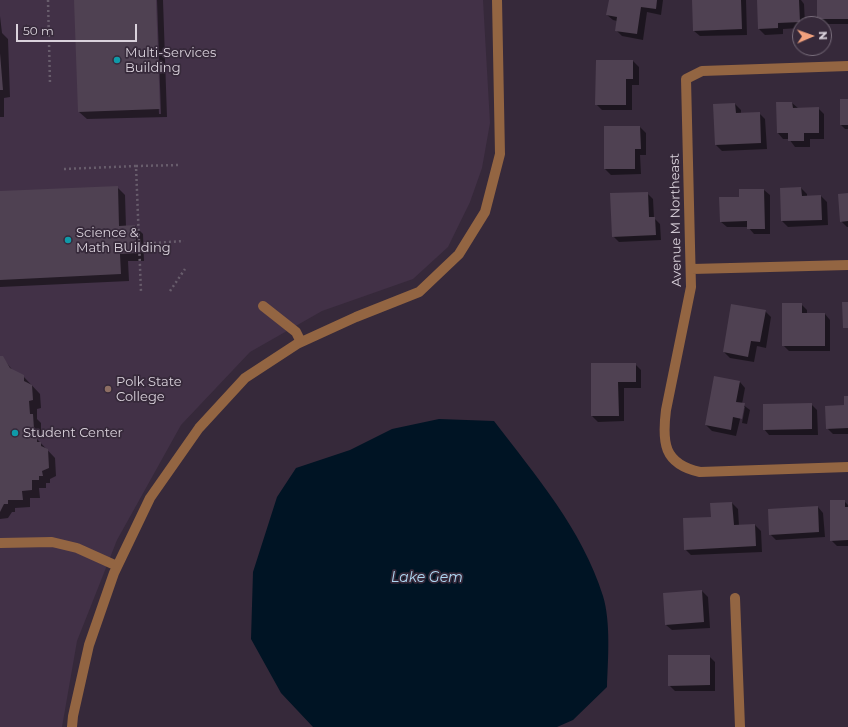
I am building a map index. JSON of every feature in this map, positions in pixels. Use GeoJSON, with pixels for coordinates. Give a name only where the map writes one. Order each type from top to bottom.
{"type":"FeatureCollection","features":[{"type":"Feature","properties":{"kind":"street"},"geometry":{"type":"LineString","coordinates":[[72,727],[73,716],[89,645],[117,566],[150,498],[198,428],[245,378],[301,342],[356,317],[419,292],[459,254],[485,212],[500,154],[497,0]]}},
{"type":"Feature","properties":{"kind":"street","name":"Avenue M Northeast"},"geometry":{"type":"LineString","coordinates":[[848,66],[702,71],[686,79],[692,269],[691,287],[663,430],[664,442],[673,459],[688,469],[700,472],[848,467]]}},
{"type":"Feature","properties":{"kind":"street"},"geometry":{"type":"LineString","coordinates":[[692,269],[848,265]]}},
{"type":"Feature","properties":{"kind":"street"},"geometry":{"type":"LineString","coordinates":[[263,306],[296,332],[301,342]]}},
{"type":"Feature","properties":{"kind":"street"},"geometry":{"type":"LineString","coordinates":[[0,543],[52,542],[77,548],[117,566]]}},
{"type":"Feature","properties":{"kind":"street"},"geometry":{"type":"LineString","coordinates":[[735,598],[740,727]]}},
{"type":"Feature","properties":{"kind":"path"},"geometry":{"type":"LineString","coordinates":[[48,0],[50,84]]}},
{"type":"Feature","properties":{"kind":"path"},"geometry":{"type":"LineString","coordinates":[[64,169],[180,164]]}},
{"type":"Feature","properties":{"kind":"path"},"geometry":{"type":"LineString","coordinates":[[136,166],[141,292]]}},
{"type":"Feature","properties":{"kind":"path"},"geometry":{"type":"LineString","coordinates":[[139,244],[184,241]]}},
{"type":"Feature","properties":{"kind":"path"},"geometry":{"type":"LineString","coordinates":[[170,292],[185,269]]}},
{"type":"Feature","properties":{"kind":"shaded area","name":"Polk State College"},"geometry":{"type":"Polygon","coordinates":[[[0,0],[483,0],[490,123],[482,168],[470,202],[448,247],[413,279],[322,311],[250,352],[181,425],[117,540],[77,641],[62,727],[0,727],[0,0]]]}},
{"type":"Feature","properties":{"kind":"water","name":"Lake Gem"},"geometry":{"type":"Polygon","coordinates":[[[439,419],[494,421],[541,483],[570,526],[583,548],[594,572],[606,606],[608,641],[607,687],[573,720],[557,727],[313,727],[281,693],[251,639],[253,572],[277,497],[296,468],[350,450],[392,429],[439,419]]]}},
{"type":"Feature","properties":{"kind":"building","name":"Multi-Services Building"},"geometry":{"type":"Polygon","coordinates":[[[74,0],[156,0],[160,109],[78,112],[74,0]]]}},
{"type":"Feature","properties":{"kind":"building"},"geometry":{"type":"Polygon","coordinates":[[[609,0],[657,0],[656,9],[641,7],[637,34],[615,31],[617,17],[606,15],[609,0]]]}},
{"type":"Feature","properties":{"kind":"building"},"geometry":{"type":"Polygon","coordinates":[[[692,0],[741,0],[742,29],[693,31],[692,0]]]}},
{"type":"Feature","properties":{"kind":"building"},"geometry":{"type":"Polygon","coordinates":[[[757,0],[799,0],[800,16],[792,16],[792,22],[778,23],[778,28],[758,29],[757,0]]]}},
{"type":"Feature","properties":{"kind":"building"},"geometry":{"type":"Polygon","coordinates":[[[817,0],[848,0],[848,19],[832,19],[832,16],[817,16],[817,0]]]}},
{"type":"Feature","properties":{"kind":"building"},"geometry":{"type":"Polygon","coordinates":[[[0,53],[3,90],[0,90],[0,53]]]}},
{"type":"Feature","properties":{"kind":"building"},"geometry":{"type":"Polygon","coordinates":[[[596,60],[633,60],[633,79],[626,79],[626,105],[595,105],[596,60]]]}},
{"type":"Feature","properties":{"kind":"building"},"geometry":{"type":"Polygon","coordinates":[[[840,99],[848,99],[848,125],[840,125],[840,99]]]}},
{"type":"Feature","properties":{"kind":"building"},"geometry":{"type":"Polygon","coordinates":[[[776,102],[792,102],[793,108],[819,107],[819,133],[804,133],[804,141],[788,141],[788,133],[777,133],[776,102]]]}},
{"type":"Feature","properties":{"kind":"building"},"geometry":{"type":"Polygon","coordinates":[[[735,103],[736,113],[760,112],[761,143],[715,145],[713,104],[735,103]]]}},
{"type":"Feature","properties":{"kind":"building"},"geometry":{"type":"Polygon","coordinates":[[[604,126],[640,126],[641,149],[635,149],[635,169],[604,169],[604,126]]]}},
{"type":"Feature","properties":{"kind":"building","name":"Science & Math BUilding"},"geometry":{"type":"Polygon","coordinates":[[[118,186],[119,226],[135,225],[137,253],[120,254],[121,274],[0,280],[0,191],[118,186]]]}},
{"type":"Feature","properties":{"kind":"building"},"geometry":{"type":"Polygon","coordinates":[[[801,187],[802,196],[821,195],[822,220],[781,221],[780,188],[801,187]]]}},
{"type":"Feature","properties":{"kind":"building"},"geometry":{"type":"Polygon","coordinates":[[[739,189],[764,189],[765,229],[747,229],[747,221],[720,222],[719,197],[739,197],[739,189]]]}},
{"type":"Feature","properties":{"kind":"building"},"geometry":{"type":"Polygon","coordinates":[[[648,192],[649,217],[655,217],[656,235],[612,237],[610,193],[648,192]]]}},
{"type":"Feature","properties":{"kind":"building"},"geometry":{"type":"Polygon","coordinates":[[[848,193],[848,221],[840,222],[838,194],[848,193]]]}},
{"type":"Feature","properties":{"kind":"building"},"geometry":{"type":"Polygon","coordinates":[[[842,302],[848,302],[848,328],[843,328],[842,302]]]}},
{"type":"Feature","properties":{"kind":"building"},"geometry":{"type":"Polygon","coordinates":[[[782,303],[802,303],[802,313],[825,313],[825,346],[782,346],[782,303]]]}},
{"type":"Feature","properties":{"kind":"building"},"geometry":{"type":"Polygon","coordinates":[[[731,304],[766,310],[760,342],[751,341],[748,357],[723,352],[731,304]]]}},
{"type":"Feature","properties":{"kind":"building","name":"Student Center"},"geometry":{"type":"Polygon","coordinates":[[[0,356],[3,356],[10,368],[24,375],[24,381],[32,385],[33,400],[29,401],[30,414],[33,414],[34,429],[30,429],[31,438],[37,437],[37,442],[41,442],[41,446],[48,449],[49,468],[42,471],[43,476],[39,476],[39,480],[32,480],[32,490],[22,491],[23,500],[8,500],[8,504],[4,504],[0,512],[0,356]]]}},
{"type":"Feature","properties":{"kind":"building"},"geometry":{"type":"Polygon","coordinates":[[[591,363],[636,363],[636,382],[618,382],[619,416],[591,416],[591,363]]]}},
{"type":"Feature","properties":{"kind":"building"},"geometry":{"type":"Polygon","coordinates":[[[714,376],[740,381],[736,402],[745,403],[742,419],[733,417],[731,430],[705,425],[714,376]]]}},
{"type":"Feature","properties":{"kind":"building"},"geometry":{"type":"Polygon","coordinates":[[[844,396],[848,396],[848,428],[826,429],[825,406],[844,405],[844,396]]]}},
{"type":"Feature","properties":{"kind":"building"},"geometry":{"type":"Polygon","coordinates":[[[812,403],[812,429],[763,430],[763,404],[812,403]]]}},
{"type":"Feature","properties":{"kind":"building"},"geometry":{"type":"Polygon","coordinates":[[[830,500],[845,500],[845,507],[848,507],[848,540],[830,541],[830,500]]]}},
{"type":"Feature","properties":{"kind":"building"},"geometry":{"type":"Polygon","coordinates":[[[732,502],[734,525],[755,524],[756,546],[684,550],[683,518],[711,517],[710,503],[732,502]]]}},
{"type":"Feature","properties":{"kind":"building"},"geometry":{"type":"Polygon","coordinates":[[[818,506],[819,532],[769,535],[768,509],[818,506]]]}},
{"type":"Feature","properties":{"kind":"building"},"geometry":{"type":"Polygon","coordinates":[[[702,590],[704,622],[665,625],[663,593],[702,590]]]}},
{"type":"Feature","properties":{"kind":"building"},"geometry":{"type":"Polygon","coordinates":[[[668,655],[710,655],[710,685],[668,686],[668,655]]]}},
{"type":"Feature","properties":{"kind":"place","name":"Multi-Services Building"},"geometry":{"type":"Point","coordinates":[117,60]}},
{"type":"Feature","properties":{"kind":"place","name":"Science & Math BUilding"},"geometry":{"type":"Point","coordinates":[68,240]}},
{"type":"Feature","properties":{"kind":"place","name":"Polk State College"},"geometry":{"type":"Point","coordinates":[108,389]}},
{"type":"Feature","properties":{"kind":"place","name":"Student Center"},"geometry":{"type":"Point","coordinates":[15,433]}}]}
